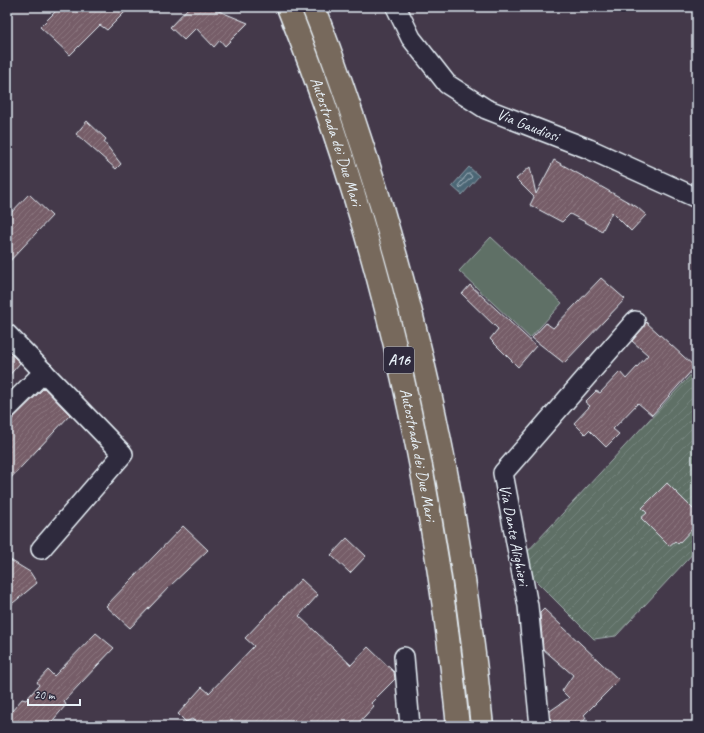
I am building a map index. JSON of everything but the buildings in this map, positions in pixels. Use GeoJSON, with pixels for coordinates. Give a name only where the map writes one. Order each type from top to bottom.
{"type":"FeatureCollection","features":[{"type":"Feature","properties":{"kind":"highway","name":"Autostrada dei Due Mari"},"geometry":{"type":"LineString","coordinates":[[288,7],[327,114],[356,203],[383,294],[403,378],[424,477],[438,562],[452,663],[458,726]]}},
{"type":"Feature","properties":{"kind":"highway","name":"Autostrada dei Due Mari"},"geometry":{"type":"LineString","coordinates":[[313,7],[350,106],[379,197],[406,289],[428,380],[447,474],[462,565],[482,726]]}},
{"type":"Feature","properties":{"kind":"street","name":"Via Gaudiosi"},"geometry":{"type":"LineString","coordinates":[[396,7],[411,38],[432,67],[447,84],[480,105],[546,134],[589,149],[697,198]]}},
{"type":"Feature","properties":{"kind":"street","name":"Via Dante Alighieri"},"geometry":{"type":"LineString","coordinates":[[540,726],[528,606],[503,473],[636,321]]}},
{"type":"Feature","properties":{"kind":"street"},"geometry":{"type":"LineString","coordinates":[[7,334],[124,454],[41,549]]}},
{"type":"Feature","properties":{"kind":"street"},"geometry":{"type":"LineString","coordinates":[[7,409],[44,372]]}},
{"type":"Feature","properties":{"kind":"street"},"geometry":{"type":"LineString","coordinates":[[404,657],[410,726]]}},
{"type":"Feature","properties":{"kind":"green space"},"geometry":{"type":"Polygon","coordinates":[[[491,237],[562,303],[530,338],[459,271],[491,237]]]}},
{"type":"Feature","properties":{"kind":"green space"},"geometry":{"type":"Polygon","coordinates":[[[697,368],[697,549],[616,636],[594,639],[530,575],[526,553],[697,368]]]}},
{"type":"Feature","properties":{"kind":"water"},"geometry":{"type":"Polygon","coordinates":[[[469,167],[479,176],[462,195],[452,186],[469,167]]]}}]}
